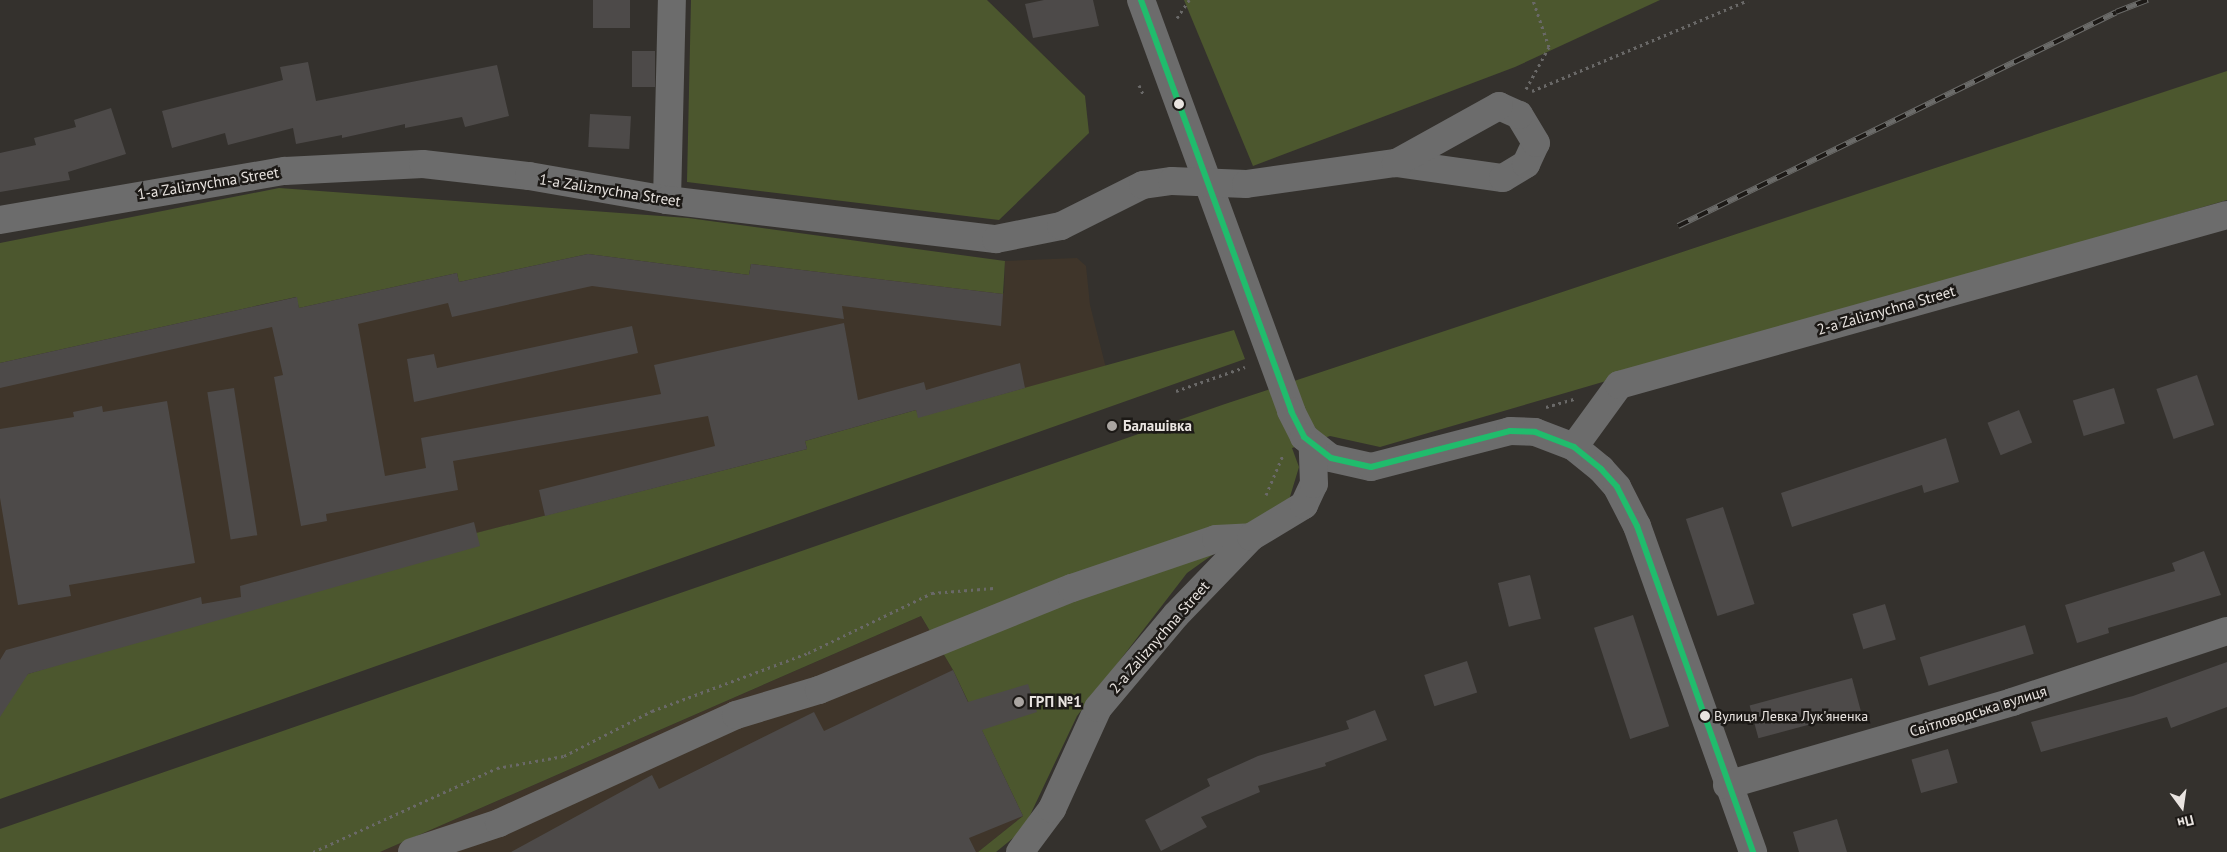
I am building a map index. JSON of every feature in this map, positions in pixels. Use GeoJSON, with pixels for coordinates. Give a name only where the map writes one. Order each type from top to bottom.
{"type":"FeatureCollection","features":[{"type":"Feature","properties":{"kind":"street"},"geometry":{"type":"LineString","coordinates":[[667,200],[672,0]]}},
{"type":"Feature","properties":{"kind":"street"},"geometry":{"type":"LineString","coordinates":[[1141,0],[1211,184],[1291,411],[1313,447],[1348,464],[1372,467],[1510,431],[1535,432],[1574,447],[1601,468],[1617,487],[1637,526],[1727,785],[1753,852]]}},
{"type":"Feature","properties":{"kind":"street","name":"1-a Zaliznychna Street"},"geometry":{"type":"LineString","coordinates":[[0,220],[285,171],[423,164],[528,176],[667,200],[996,239],[1060,226],[1143,184],[1246,184],[1396,163]]}},
{"type":"Feature","properties":{"kind":"street","name":"2-a Zaliznychna Street"},"geometry":{"type":"LineString","coordinates":[[1619,385],[2227,215]]}},
{"type":"Feature","properties":{"kind":"street"},"geometry":{"type":"LineString","coordinates":[[1574,447],[1619,385]]}},
{"type":"Feature","properties":{"kind":"street","name":"2-a Zaliznychna Street"},"geometry":{"type":"LineString","coordinates":[[1020,852],[1052,809],[1098,708],[1176,615],[1251,537],[1304,505],[1314,484],[1313,447]]}},
{"type":"Feature","properties":{"kind":"street"},"geometry":{"type":"LineString","coordinates":[[412,852],[499,823],[736,715],[819,690],[1072,588],[1216,538],[1251,537]]}},
{"type":"Feature","properties":{"kind":"street","name":"Світловодська вулиця"},"geometry":{"type":"LineString","coordinates":[[1727,785],[2012,702],[2227,631]]}},
{"type":"Feature","properties":{"kind":"path"},"geometry":{"type":"LineString","coordinates":[[1176,19],[1189,0]]}},
{"type":"Feature","properties":{"kind":"path"},"geometry":{"type":"LineString","coordinates":[[1533,0],[1548,47],[1522,96],[1748,0]]}},
{"type":"Feature","properties":{"kind":"path"},"geometry":{"type":"LineString","coordinates":[[1176,391],[1256,363]]}},
{"type":"Feature","properties":{"kind":"path"},"geometry":{"type":"LineString","coordinates":[[1543,408],[1619,385]]}},
{"type":"Feature","properties":{"kind":"path"},"geometry":{"type":"LineString","coordinates":[[1264,498],[1282,462],[1285,447]]}},
{"type":"Feature","properties":{"kind":"path"},"geometry":{"type":"LineString","coordinates":[[313,852],[497,768],[564,756],[652,711],[808,653],[932,593],[1004,587]]}},
{"type":"Feature","properties":{"kind":"shaded area"},"geometry":{"type":"Polygon","coordinates":[[[588,254],[749,275],[751,264],[1004,293],[1005,261],[1077,258],[1086,266],[1090,305],[1106,368],[918,418],[916,410],[805,441],[807,449],[477,533],[0,696],[0,363],[297,297],[299,308],[457,273],[460,282],[588,254]]]}},
{"type":"Feature","properties":{"kind":"shaded area"},"geometry":{"type":"Polygon","coordinates":[[[921,616],[953,670],[1023,816],[978,852],[380,852],[921,616]]]}},
{"type":"Feature","properties":{"kind":"green space"},"geometry":{"type":"Polygon","coordinates":[[[691,0],[987,0],[1085,96],[1089,133],[999,220],[687,182],[691,0]]]}},
{"type":"Feature","properties":{"kind":"green space"},"geometry":{"type":"Polygon","coordinates":[[[1184,0],[1660,0],[1515,67],[1253,166],[1184,0]]]}},
{"type":"Feature","properties":{"kind":"green space"},"geometry":{"type":"Polygon","coordinates":[[[2227,71],[2227,200],[1380,447],[1330,436],[1292,448],[1299,467],[1289,500],[1187,573],[1077,716],[1023,830],[996,852],[978,852],[1023,816],[953,670],[921,616],[380,852],[0,852],[0,829],[1225,404],[2227,71]]]}},
{"type":"Feature","properties":{"kind":"green space"},"geometry":{"type":"Polygon","coordinates":[[[279,188],[688,218],[1005,261],[1003,294],[751,264],[749,275],[588,254],[459,282],[457,273],[299,308],[296,297],[0,363],[0,243],[279,188]]]}},
{"type":"Feature","properties":{"kind":"green space"},"geometry":{"type":"Polygon","coordinates":[[[1234,330],[1245,359],[0,799],[0,696],[28,674],[476,533],[807,449],[805,441],[916,410],[919,417],[1234,330]]]}},
{"type":"Feature","properties":{"kind":"building"},"geometry":{"type":"Polygon","coordinates":[[[593,0],[630,0],[630,28],[593,28],[593,0]]]}},
{"type":"Feature","properties":{"kind":"building"},"geometry":{"type":"Polygon","coordinates":[[[1044,0],[1093,0],[1099,26],[1033,38],[1025,4],[1044,0]]]}},
{"type":"Feature","properties":{"kind":"building"},"geometry":{"type":"Polygon","coordinates":[[[632,51],[655,51],[655,87],[632,87],[632,51]]]}},
{"type":"Feature","properties":{"kind":"building"},"geometry":{"type":"Polygon","coordinates":[[[308,62],[316,101],[497,65],[509,116],[465,127],[462,117],[405,128],[405,124],[342,138],[342,135],[296,144],[293,128],[228,145],[225,133],[172,148],[162,111],[283,80],[280,67],[308,62]]]}},
{"type":"Feature","properties":{"kind":"building"},"geometry":{"type":"Polygon","coordinates":[[[111,108],[126,154],[68,172],[70,180],[0,192],[0,153],[36,145],[34,138],[76,127],[74,120],[111,108]]]}},
{"type":"Feature","properties":{"kind":"building"},"geometry":{"type":"Polygon","coordinates":[[[590,114],[631,116],[629,149],[588,147],[590,114]]]}},
{"type":"Feature","properties":{"kind":"building"},"geometry":{"type":"Polygon","coordinates":[[[588,254],[749,275],[751,264],[1003,294],[1001,326],[842,306],[844,319],[592,286],[452,317],[448,303],[358,324],[385,476],[426,468],[421,438],[661,394],[654,365],[844,323],[858,400],[924,382],[926,390],[1020,363],[1025,388],[918,418],[916,410],[805,441],[807,449],[545,516],[539,490],[715,446],[708,416],[453,461],[458,490],[326,514],[327,521],[301,526],[274,377],[283,375],[272,327],[0,388],[0,363],[297,297],[299,308],[457,273],[459,282],[588,254]]]}},
{"type":"Feature","properties":{"kind":"building"},"geometry":{"type":"Polygon","coordinates":[[[632,326],[638,353],[414,402],[407,359],[434,354],[437,368],[632,326]]]}},
{"type":"Feature","properties":{"kind":"building"},"geometry":{"type":"Polygon","coordinates":[[[2197,375],[2214,425],[2174,439],[2156,389],[2197,375]]]}},
{"type":"Feature","properties":{"kind":"building"},"geometry":{"type":"Polygon","coordinates":[[[234,388],[257,535],[231,539],[207,392],[234,388]]]}},
{"type":"Feature","properties":{"kind":"building"},"geometry":{"type":"Polygon","coordinates":[[[2114,388],[2125,423],[2084,436],[2073,401],[2114,388]]]}},
{"type":"Feature","properties":{"kind":"building"},"geometry":{"type":"Polygon","coordinates":[[[167,401],[195,563],[69,585],[71,596],[18,605],[0,498],[0,429],[74,417],[73,412],[102,406],[103,412],[167,401]]]}},
{"type":"Feature","properties":{"kind":"building"},"geometry":{"type":"Polygon","coordinates":[[[2019,410],[2032,442],[2001,455],[1987,423],[2019,410]]]}},
{"type":"Feature","properties":{"kind":"building"},"geometry":{"type":"Polygon","coordinates":[[[1946,438],[1959,482],[1924,493],[1922,485],[1792,527],[1781,493],[1946,438]]]}},
{"type":"Feature","properties":{"kind":"building"},"geometry":{"type":"Polygon","coordinates":[[[1723,507],[1755,604],[1717,616],[1686,519],[1723,507]]]}},
{"type":"Feature","properties":{"kind":"building"},"geometry":{"type":"Polygon","coordinates":[[[474,522],[480,546],[28,674],[0,717],[0,660],[6,650],[201,597],[202,604],[241,597],[240,586],[474,522]]]}},
{"type":"Feature","properties":{"kind":"building"},"geometry":{"type":"Polygon","coordinates":[[[2204,551],[2221,595],[2108,628],[2109,633],[2077,643],[2065,605],[2175,571],[2172,563],[2204,551]]]}},
{"type":"Feature","properties":{"kind":"building"},"geometry":{"type":"Polygon","coordinates":[[[1530,575],[1541,619],[1509,627],[1498,583],[1530,575]]]}},
{"type":"Feature","properties":{"kind":"building"},"geometry":{"type":"Polygon","coordinates":[[[1885,604],[1896,639],[1863,649],[1852,614],[1885,604]]]}},
{"type":"Feature","properties":{"kind":"building"},"geometry":{"type":"Polygon","coordinates":[[[1633,615],[1669,726],[1630,739],[1594,628],[1633,615]]]}},
{"type":"Feature","properties":{"kind":"building"},"geometry":{"type":"Polygon","coordinates":[[[2025,625],[2034,654],[1929,686],[1920,657],[2025,625]]]}},
{"type":"Feature","properties":{"kind":"building"},"geometry":{"type":"Polygon","coordinates":[[[1467,661],[1477,692],[1434,706],[1424,675],[1467,661]]]}},
{"type":"Feature","properties":{"kind":"building"},"geometry":{"type":"Polygon","coordinates":[[[2227,662],[2227,707],[2171,728],[2167,717],[2041,752],[2031,722],[2133,696],[2227,662]]]}},
{"type":"Feature","properties":{"kind":"building"},"geometry":{"type":"Polygon","coordinates":[[[953,670],[968,702],[1028,684],[1037,712],[982,730],[1023,816],[969,838],[976,852],[511,852],[652,775],[659,789],[814,712],[824,731],[953,670]]]}},
{"type":"Feature","properties":{"kind":"building"},"geometry":{"type":"Polygon","coordinates":[[[1852,678],[1861,711],[1758,738],[1750,705],[1852,678]]]}},
{"type":"Feature","properties":{"kind":"building"},"geometry":{"type":"Polygon","coordinates":[[[1375,710],[1387,740],[1325,763],[1326,766],[1258,786],[1260,792],[1201,817],[1207,827],[1161,851],[1145,820],[1210,786],[1207,779],[1258,756],[1349,729],[1346,721],[1375,710]]]}},
{"type":"Feature","properties":{"kind":"building"},"geometry":{"type":"Polygon","coordinates":[[[1948,749],[1958,783],[1921,793],[1911,759],[1948,749]]]}},
{"type":"Feature","properties":{"kind":"building"},"geometry":{"type":"Polygon","coordinates":[[[1837,819],[1847,852],[1799,852],[1793,832],[1837,819]]]}},
{"type":"Feature","properties":{"kind":"railway"},"geometry":{"type":"LineString","coordinates":[[1678,226],[2116,12],[2148,0]]}},
{"type":"Feature","properties":{"kind":"transit line"},"geometry":{"type":"LineString","coordinates":[[1141,0],[1291,411],[1304,437],[1331,458],[1371,467],[1510,431],[1535,432],[1574,447],[1601,469],[1617,487],[1637,526],[1753,852]]}},
{"type":"Feature","properties":{"kind":"place","name":"Балашівка"},"geometry":{"type":"Point","coordinates":[1112,426]}},
{"type":"Feature","properties":{"kind":"place","name":"ГРП №1"},"geometry":{"type":"Point","coordinates":[1019,702]}},
{"type":"Feature","properties":{"kind":"place","name":"Вулиця Левка Лук'яненка"},"geometry":{"type":"Point","coordinates":[1705,716]}}]}
